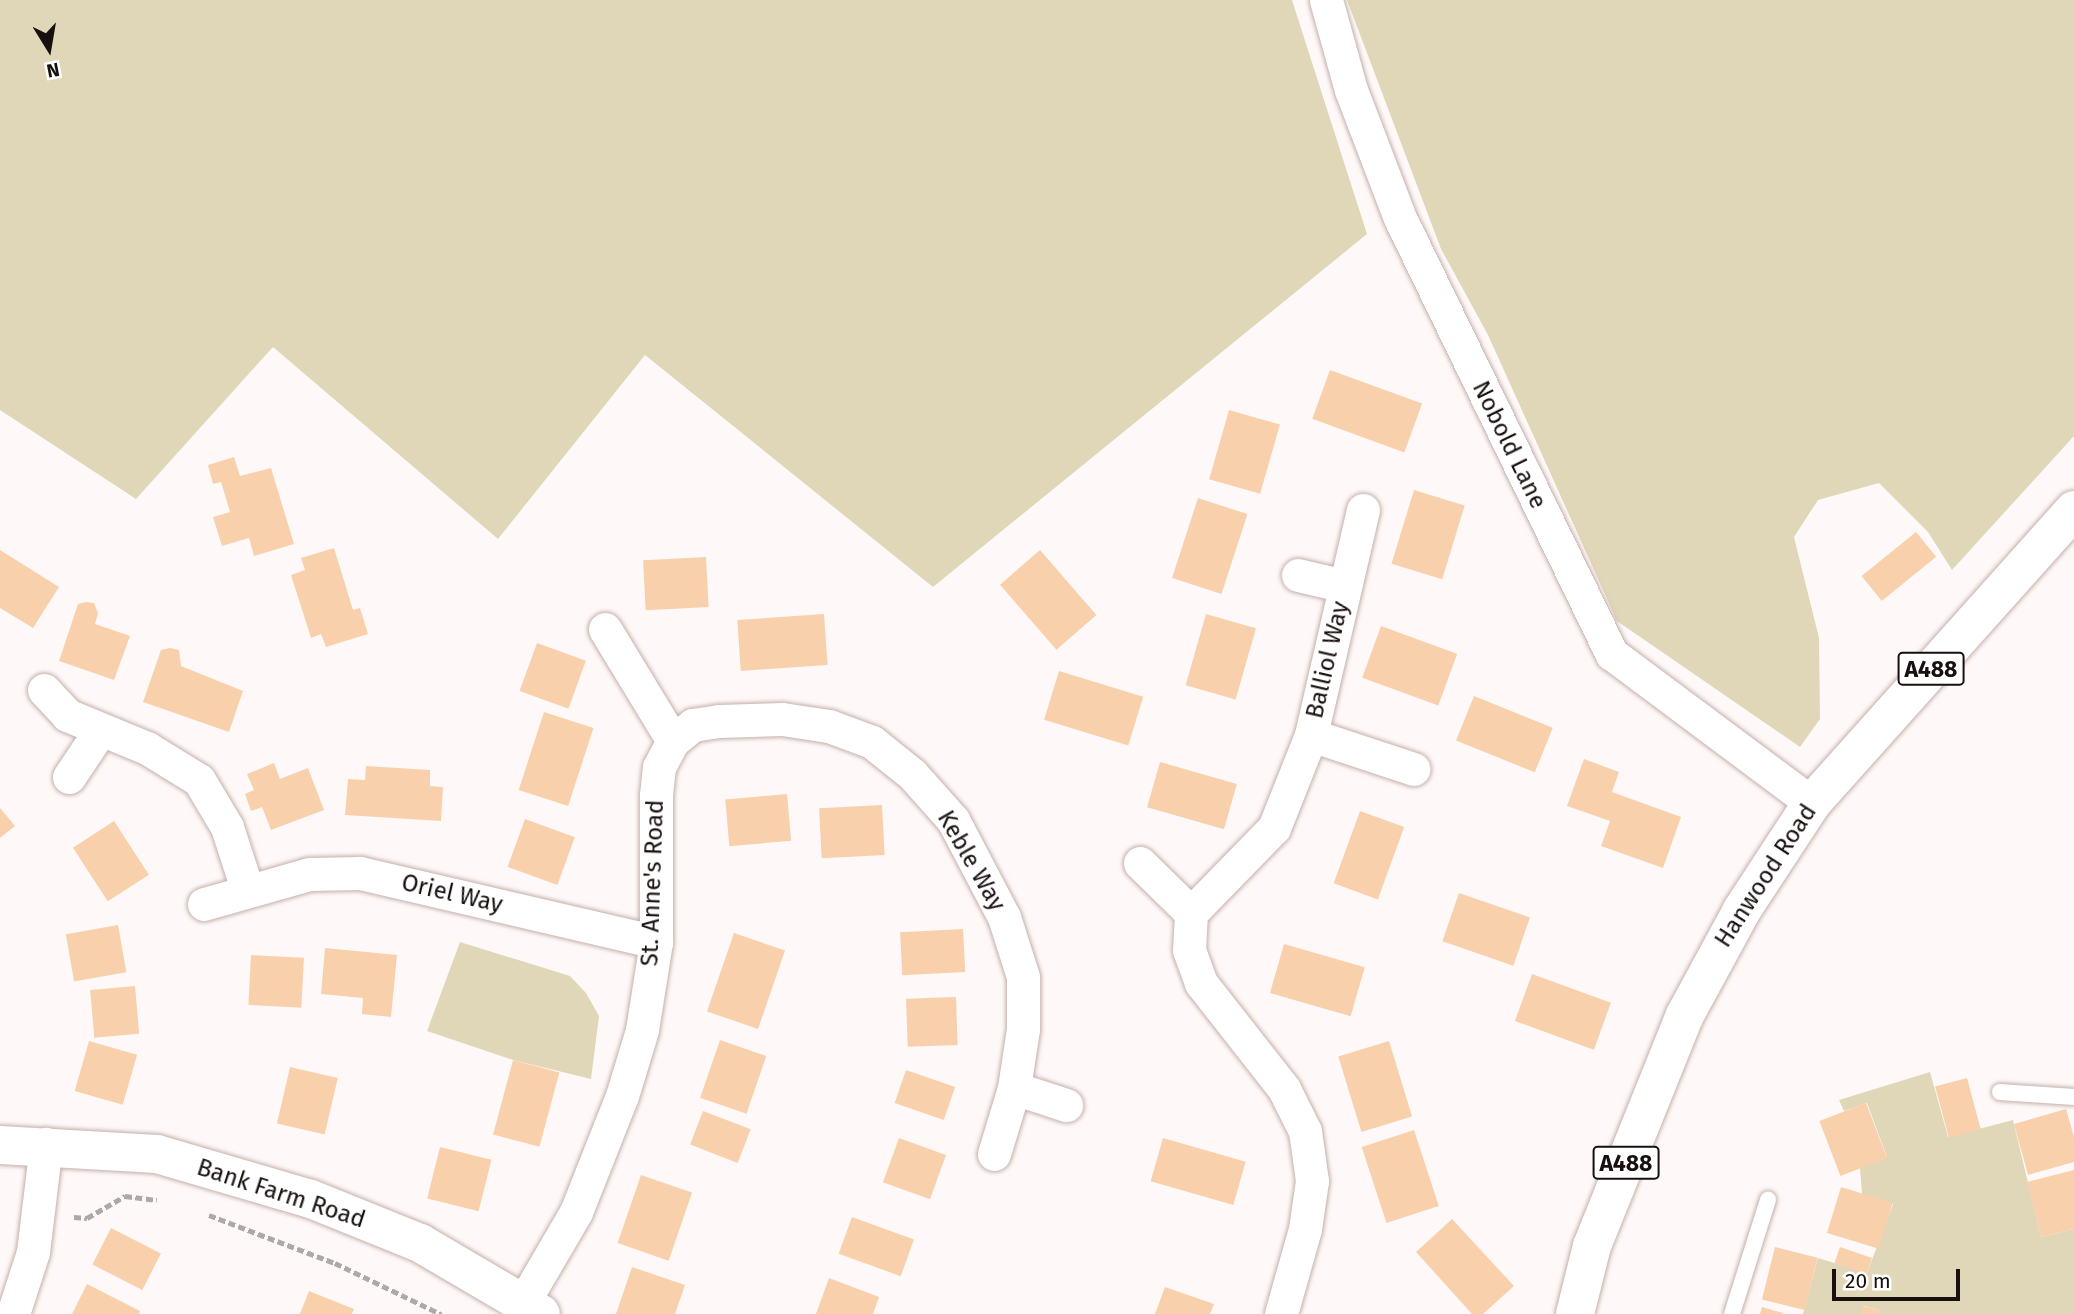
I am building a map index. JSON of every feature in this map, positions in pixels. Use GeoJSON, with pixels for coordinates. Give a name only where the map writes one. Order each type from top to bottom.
{"type":"FeatureCollection","features":[{"type":"Feature","properties":{"kind":"main road","name":"Hanwood Road"},"geometry":{"type":"LineString","coordinates":[[1574,1314],[1592,1246],[1685,1015],[1742,910],[1812,803],[2074,510]]}},
{"type":"Feature","properties":{"kind":"main road","name":"Bank Farm Road"},"geometry":{"type":"LineString","coordinates":[[0,1144],[46,1144],[157,1154],[311,1199],[420,1242],[532,1308]]}},
{"type":"Feature","properties":{"kind":"street","name":"Nobold Lane"},"geometry":{"type":"LineString","coordinates":[[1326,0],[1351,90],[1400,218],[1612,654],[1812,803]]}},
{"type":"Feature","properties":{"kind":"street","name":"Balliol Way"},"geometry":{"type":"LineString","coordinates":[[1191,912],[1274,828],[1311,735],[1363,510]]}},
{"type":"Feature","properties":{"kind":"street","name":"Balliol Way"},"geometry":{"type":"LineString","coordinates":[[1298,575],[1345,586]]}},
{"type":"Feature","properties":{"kind":"street"},"geometry":{"type":"LineString","coordinates":[[605,629],[673,741]]}},
{"type":"Feature","properties":{"kind":"street"},"geometry":{"type":"LineString","coordinates":[[44,690],[67,715],[99,732],[147,748],[199,780],[227,827],[247,889]]}},
{"type":"Feature","properties":{"kind":"street","name":"Keble Way"},"geometry":{"type":"LineString","coordinates":[[673,741],[693,725],[782,719],[829,726],[872,742],[912,774],[953,820],[1004,916],[1023,977],[1023,1029],[1014,1087],[994,1154]]}},
{"type":"Feature","properties":{"kind":"street"},"geometry":{"type":"LineString","coordinates":[[69,777],[99,732]]}},
{"type":"Feature","properties":{"kind":"street","name":"Balliol Way"},"geometry":{"type":"LineString","coordinates":[[1311,735],[1414,769]]}},
{"type":"Feature","properties":{"kind":"street","name":"St. Anne's Road"},"geometry":{"type":"LineString","coordinates":[[532,1308],[576,1212],[622,1096],[642,1030],[656,942],[656,796],[659,767],[673,741]]}},
{"type":"Feature","properties":{"kind":"street"},"geometry":{"type":"LineString","coordinates":[[1140,863],[1191,912],[1189,950],[1201,983],[1284,1089],[1306,1131],[1312,1181],[1305,1229],[1281,1314]]}},
{"type":"Feature","properties":{"kind":"street","name":"Oriel Way"},"geometry":{"type":"LineString","coordinates":[[204,904],[247,889],[309,874],[360,873],[656,942]]}},
{"type":"Feature","properties":{"kind":"street"},"geometry":{"type":"LineString","coordinates":[[1014,1087],[1066,1105]]}},
{"type":"Feature","properties":{"kind":"street"},"geometry":{"type":"LineString","coordinates":[[13,1314],[33,1252],[46,1144]]}},
{"type":"Feature","properties":{"kind":"lane"},"geometry":{"type":"LineString","coordinates":[[2000,1092],[2074,1097]]}},
{"type":"Feature","properties":{"kind":"lane"},"geometry":{"type":"LineString","coordinates":[[1732,1314],[1768,1200]]}},
{"type":"Feature","properties":{"kind":"path"},"geometry":{"type":"LineString","coordinates":[[66,1216],[87,1218],[125,1196],[165,1201]]}},
{"type":"Feature","properties":{"kind":"path"},"geometry":{"type":"LineString","coordinates":[[203,1213],[335,1263],[441,1314]]}},
{"type":"Feature","properties":{"kind":"shaded area"},"geometry":{"type":"Polygon","coordinates":[[[0,0],[1292,0],[1367,234],[933,587],[645,355],[498,539],[273,347],[136,499],[0,410],[0,0]]]}},
{"type":"Feature","properties":{"kind":"shaded area"},"geometry":{"type":"Polygon","coordinates":[[[1347,0],[2074,0],[2074,436],[1952,570],[1928,532],[1879,483],[1818,500],[1794,537],[1819,638],[1820,719],[1800,747],[1617,621],[1488,335],[1441,249],[1347,0]]]}},
{"type":"Feature","properties":{"kind":"shaded area"},"geometry":{"type":"Polygon","coordinates":[[[460,942],[570,976],[586,993],[599,1016],[591,1079],[513,1060],[427,1031],[460,942]]]}},
{"type":"Feature","properties":{"kind":"shaded area"},"geometry":{"type":"Polygon","coordinates":[[[1930,1072],[1948,1137],[2013,1120],[2041,1237],[2074,1229],[2074,1314],[1878,1314],[1879,1310],[1864,1306],[1861,1314],[1803,1314],[1818,1258],[1867,1273],[1893,1204],[1862,1194],[1860,1168],[1887,1157],[1867,1103],[1844,1111],[1839,1100],[1930,1072]]]}},
{"type":"Feature","properties":{"kind":"building"},"geometry":{"type":"Polygon","coordinates":[[[1330,370],[1422,404],[1404,452],[1312,419],[1330,370]]]}},
{"type":"Feature","properties":{"kind":"building"},"geometry":{"type":"Polygon","coordinates":[[[1229,410],[1280,425],[1260,494],[1209,479],[1229,410]]]}},
{"type":"Feature","properties":{"kind":"building"},"geometry":{"type":"Polygon","coordinates":[[[234,457],[240,476],[271,468],[294,544],[254,556],[249,538],[222,546],[213,517],[230,512],[221,482],[213,484],[208,465],[234,457]]]}},
{"type":"Feature","properties":{"kind":"building"},"geometry":{"type":"Polygon","coordinates":[[[1414,490],[1465,505],[1442,579],[1391,564],[1414,490]]]}},
{"type":"Feature","properties":{"kind":"building"},"geometry":{"type":"Polygon","coordinates":[[[1198,498],[1247,514],[1221,594],[1172,578],[1198,498]]]}},
{"type":"Feature","properties":{"kind":"building"},"geometry":{"type":"Polygon","coordinates":[[[1916,532],[1936,557],[1882,601],[1862,576],[1916,532]]]}},
{"type":"Feature","properties":{"kind":"building"},"geometry":{"type":"Polygon","coordinates":[[[334,548],[353,610],[360,608],[368,634],[326,647],[321,634],[311,638],[291,575],[305,570],[301,558],[334,548]]]}},
{"type":"Feature","properties":{"kind":"building"},"geometry":{"type":"Polygon","coordinates":[[[0,550],[59,587],[33,628],[0,608],[0,550]]]}},
{"type":"Feature","properties":{"kind":"building"},"geometry":{"type":"Polygon","coordinates":[[[1040,550],[1096,615],[1056,650],[1000,585],[1040,550]]]}},
{"type":"Feature","properties":{"kind":"building"},"geometry":{"type":"Polygon","coordinates":[[[706,557],[709,607],[646,610],[643,560],[706,557]]]}},
{"type":"Feature","properties":{"kind":"building"},"geometry":{"type":"Polygon","coordinates":[[[94,603],[98,613],[95,624],[130,636],[114,680],[59,661],[78,604],[94,603]]]}},
{"type":"Feature","properties":{"kind":"building"},"geometry":{"type":"Polygon","coordinates":[[[824,614],[828,665],[741,671],[737,620],[824,614]]]}},
{"type":"Feature","properties":{"kind":"building"},"geometry":{"type":"Polygon","coordinates":[[[1206,614],[1256,628],[1236,699],[1186,685],[1206,614]]]}},
{"type":"Feature","properties":{"kind":"building"},"geometry":{"type":"Polygon","coordinates":[[[1381,626],[1457,654],[1438,705],[1362,678],[1381,626]]]}},
{"type":"Feature","properties":{"kind":"building"},"geometry":{"type":"Polygon","coordinates":[[[537,643],[586,661],[568,709],[520,691],[537,643]]]}},
{"type":"Feature","properties":{"kind":"building"},"geometry":{"type":"Polygon","coordinates":[[[161,650],[179,650],[181,666],[243,691],[229,732],[143,702],[161,650]]]}},
{"type":"Feature","properties":{"kind":"building"},"geometry":{"type":"Polygon","coordinates":[[[1059,671],[1143,697],[1128,746],[1044,720],[1059,671]]]}},
{"type":"Feature","properties":{"kind":"building"},"geometry":{"type":"Polygon","coordinates":[[[1474,696],[1553,728],[1535,772],[1456,741],[1474,696]]]}},
{"type":"Feature","properties":{"kind":"building"},"geometry":{"type":"Polygon","coordinates":[[[544,712],[593,728],[568,806],[519,790],[544,712]]]}},
{"type":"Feature","properties":{"kind":"building"},"geometry":{"type":"Polygon","coordinates":[[[1584,759],[1619,772],[1612,792],[1681,817],[1663,868],[1601,846],[1610,821],[1567,806],[1584,759]]]}},
{"type":"Feature","properties":{"kind":"building"},"geometry":{"type":"Polygon","coordinates":[[[1160,762],[1237,784],[1224,829],[1147,807],[1160,762]]]}},
{"type":"Feature","properties":{"kind":"building"},"geometry":{"type":"Polygon","coordinates":[[[274,763],[280,779],[308,768],[324,810],[271,830],[262,807],[251,811],[245,794],[254,790],[247,774],[274,763]]]}},
{"type":"Feature","properties":{"kind":"building"},"geometry":{"type":"Polygon","coordinates":[[[366,766],[430,770],[430,786],[443,787],[441,821],[345,815],[348,779],[365,780],[366,766]]]}},
{"type":"Feature","properties":{"kind":"building"},"geometry":{"type":"Polygon","coordinates":[[[787,794],[791,841],[729,846],[725,799],[787,794]]]}},
{"type":"Feature","properties":{"kind":"building"},"geometry":{"type":"Polygon","coordinates":[[[882,805],[885,855],[822,858],[819,808],[882,805]]]}},
{"type":"Feature","properties":{"kind":"building"},"geometry":{"type":"Polygon","coordinates":[[[0,808],[15,826],[0,838],[0,808]]]}},
{"type":"Feature","properties":{"kind":"building"},"geometry":{"type":"Polygon","coordinates":[[[1360,811],[1404,827],[1378,899],[1334,883],[1360,811]]]}},
{"type":"Feature","properties":{"kind":"building"},"geometry":{"type":"Polygon","coordinates":[[[525,819],[575,837],[557,885],[508,867],[525,819]]]}},
{"type":"Feature","properties":{"kind":"building"},"geometry":{"type":"Polygon","coordinates":[[[114,821],[149,875],[108,901],[73,848],[114,821]]]}},
{"type":"Feature","properties":{"kind":"building"},"geometry":{"type":"Polygon","coordinates":[[[1459,893],[1530,917],[1513,966],[1442,941],[1459,893]]]}},
{"type":"Feature","properties":{"kind":"building"},"geometry":{"type":"Polygon","coordinates":[[[118,925],[126,972],[74,981],[66,934],[118,925]]]}},
{"type":"Feature","properties":{"kind":"building"},"geometry":{"type":"Polygon","coordinates":[[[963,929],[965,972],[902,975],[900,932],[963,929]]]}},
{"type":"Feature","properties":{"kind":"building"},"geometry":{"type":"Polygon","coordinates":[[[734,933],[785,951],[758,1029],[707,1011],[734,933]]]}},
{"type":"Feature","properties":{"kind":"building"},"geometry":{"type":"Polygon","coordinates":[[[1284,944],[1365,967],[1351,1016],[1270,993],[1284,944]]]}},
{"type":"Feature","properties":{"kind":"building"},"geometry":{"type":"Polygon","coordinates":[[[325,948],[397,955],[391,1017],[362,1014],[363,998],[321,994],[325,948]]]}},
{"type":"Feature","properties":{"kind":"building"},"geometry":{"type":"Polygon","coordinates":[[[251,955],[304,958],[301,1008],[248,1005],[251,955]]]}},
{"type":"Feature","properties":{"kind":"building"},"geometry":{"type":"Polygon","coordinates":[[[1532,974],[1611,1003],[1594,1050],[1515,1021],[1532,974]]]}},
{"type":"Feature","properties":{"kind":"building"},"geometry":{"type":"Polygon","coordinates":[[[135,986],[139,1034],[94,1038],[90,990],[135,986]]]}},
{"type":"Feature","properties":{"kind":"building"},"geometry":{"type":"Polygon","coordinates":[[[956,997],[958,1045],[908,1047],[906,999],[956,997]]]}},
{"type":"Feature","properties":{"kind":"building"},"geometry":{"type":"Polygon","coordinates":[[[720,1040],[766,1056],[746,1114],[700,1098],[720,1040]]]}},
{"type":"Feature","properties":{"kind":"building"},"geometry":{"type":"Polygon","coordinates":[[[89,1041],[137,1055],[123,1105],[75,1091],[89,1041]]]}},
{"type":"Feature","properties":{"kind":"building"},"geometry":{"type":"Polygon","coordinates":[[[1389,1041],[1412,1117],[1361,1132],[1338,1056],[1389,1041]]]}},
{"type":"Feature","properties":{"kind":"building"},"geometry":{"type":"Polygon","coordinates":[[[513,1060],[559,1072],[539,1147],[493,1134],[513,1060]]]}},
{"type":"Feature","properties":{"kind":"building"},"geometry":{"type":"Polygon","coordinates":[[[290,1067],[338,1078],[325,1135],[277,1124],[290,1067]]]}},
{"type":"Feature","properties":{"kind":"building"},"geometry":{"type":"Polygon","coordinates":[[[906,1070],[955,1087],[944,1120],[895,1103],[906,1070]]]}},
{"type":"Feature","properties":{"kind":"building"},"geometry":{"type":"Polygon","coordinates":[[[1967,1078],[1981,1129],[1949,1138],[1935,1087],[1967,1078]]]}},
{"type":"Feature","properties":{"kind":"building"},"geometry":{"type":"Polygon","coordinates":[[[1866,1103],[1887,1158],[1840,1176],[1819,1121],[1866,1103]]]}},
{"type":"Feature","properties":{"kind":"building"},"geometry":{"type":"Polygon","coordinates":[[[2066,1109],[2074,1137],[2074,1162],[2028,1175],[2014,1124],[2066,1109]]]}},
{"type":"Feature","properties":{"kind":"building"},"geometry":{"type":"Polygon","coordinates":[[[703,1111],[751,1129],[738,1163],[690,1145],[703,1111]]]}},
{"type":"Feature","properties":{"kind":"building"},"geometry":{"type":"Polygon","coordinates":[[[1414,1130],[1439,1206],[1386,1223],[1362,1147],[1414,1130]]]}},
{"type":"Feature","properties":{"kind":"building"},"geometry":{"type":"Polygon","coordinates":[[[899,1138],[946,1155],[930,1199],[883,1182],[899,1138]]]}},
{"type":"Feature","properties":{"kind":"building"},"geometry":{"type":"Polygon","coordinates":[[[1163,1138],[1246,1162],[1233,1205],[1151,1181],[1163,1138]]]}},
{"type":"Feature","properties":{"kind":"building"},"geometry":{"type":"Polygon","coordinates":[[[440,1147],[491,1160],[479,1211],[427,1198],[440,1147]]]}},
{"type":"Feature","properties":{"kind":"building"},"geometry":{"type":"Polygon","coordinates":[[[2074,1170],[2074,1229],[2041,1237],[2027,1182],[2074,1170]]]}},
{"type":"Feature","properties":{"kind":"building"},"geometry":{"type":"Polygon","coordinates":[[[641,1175],[692,1193],[669,1261],[618,1243],[641,1175]]]}},
{"type":"Feature","properties":{"kind":"building"},"geometry":{"type":"Polygon","coordinates":[[[1841,1187],[1893,1203],[1879,1249],[1827,1233],[1841,1187]]]}},
{"type":"Feature","properties":{"kind":"building"},"geometry":{"type":"Polygon","coordinates":[[[852,1217],[914,1240],[901,1276],[839,1254],[852,1217]]]}},
{"type":"Feature","properties":{"kind":"building"},"geometry":{"type":"Polygon","coordinates":[[[1452,1219],[1514,1286],[1483,1314],[1472,1314],[1416,1252],[1452,1219]]]}},
{"type":"Feature","properties":{"kind":"building"},"geometry":{"type":"Polygon","coordinates":[[[111,1228],[161,1253],[142,1290],[92,1265],[111,1228]]]}},
{"type":"Feature","properties":{"kind":"building"},"geometry":{"type":"Polygon","coordinates":[[[1775,1247],[1818,1258],[1805,1310],[1762,1299],[1775,1247]]]}},
{"type":"Feature","properties":{"kind":"building"},"geometry":{"type":"Polygon","coordinates":[[[1840,1247],[1872,1258],[1867,1274],[1834,1263],[1840,1247]]]}},
{"type":"Feature","properties":{"kind":"building"},"geometry":{"type":"Polygon","coordinates":[[[632,1267],[685,1285],[675,1314],[616,1314],[632,1267]]]}},
{"type":"Feature","properties":{"kind":"building"},"geometry":{"type":"Polygon","coordinates":[[[829,1278],[879,1297],[873,1314],[816,1314],[829,1278]]]}},
{"type":"Feature","properties":{"kind":"building"},"geometry":{"type":"Polygon","coordinates":[[[87,1284],[140,1311],[139,1314],[72,1314],[87,1284]]]}},
{"type":"Feature","properties":{"kind":"building"},"geometry":{"type":"Polygon","coordinates":[[[1165,1287],[1214,1304],[1210,1314],[1155,1314],[1165,1287]]]}},
{"type":"Feature","properties":{"kind":"building"},"geometry":{"type":"Polygon","coordinates":[[[309,1291],[354,1309],[352,1314],[300,1314],[309,1291]]]}},
{"type":"Feature","properties":{"kind":"building"},"geometry":{"type":"Polygon","coordinates":[[[1863,1306],[1879,1310],[1878,1314],[1861,1314],[1863,1306]]]}},
{"type":"Feature","properties":{"kind":"building"},"geometry":{"type":"Polygon","coordinates":[[[1762,1307],[1783,1313],[1783,1314],[1760,1314],[1762,1307]]]}}]}
